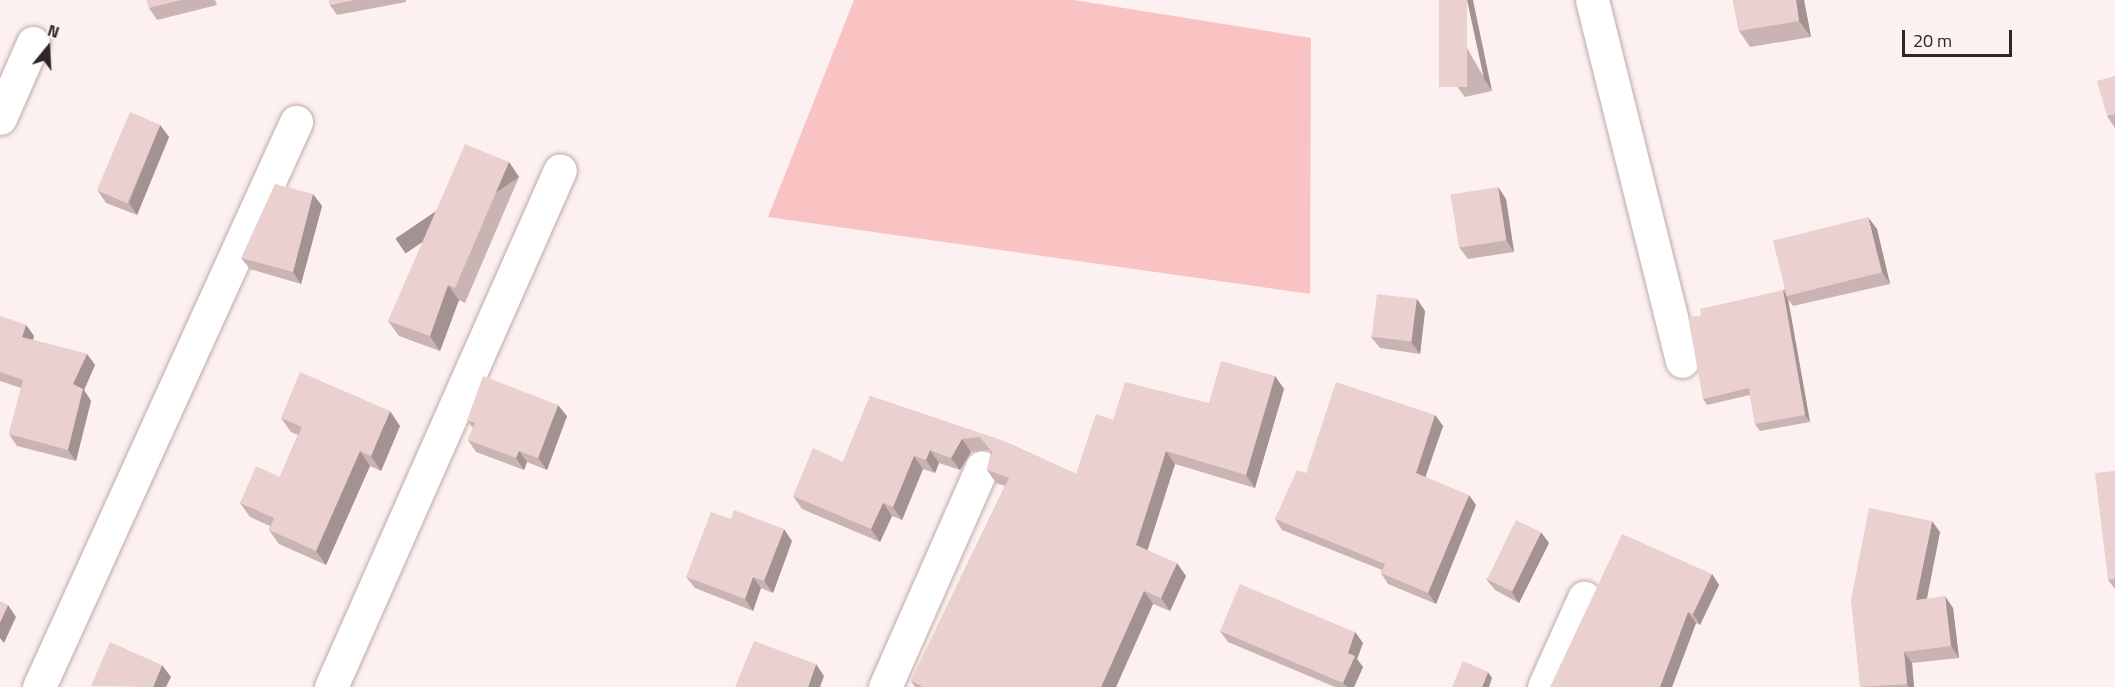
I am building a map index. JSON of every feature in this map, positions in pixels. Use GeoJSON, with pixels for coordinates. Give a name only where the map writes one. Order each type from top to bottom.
{"type":"FeatureCollection","features":[{"type":"Feature","properties":{"kind":"street"},"geometry":{"type":"LineString","coordinates":[[1592,0],[1682,361]]}},
{"type":"Feature","properties":{"kind":"street"},"geometry":{"type":"LineString","coordinates":[[0,118],[33,43]]}},
{"type":"Feature","properties":{"kind":"street"},"geometry":{"type":"LineString","coordinates":[[39,687],[296,122]]}},
{"type":"Feature","properties":{"kind":"street"},"geometry":{"type":"LineString","coordinates":[[331,687],[560,170]]}},
{"type":"Feature","properties":{"kind":"street"},"geometry":{"type":"LineString","coordinates":[[885,687],[982,467]]}},
{"type":"Feature","properties":{"kind":"street"},"geometry":{"type":"LineString","coordinates":[[1544,687],[1584,598]]}},
{"type":"Feature","properties":{"kind":"shaded area"},"geometry":{"type":"Polygon","coordinates":[[[854,0],[1074,0],[1311,38],[1310,294],[768,217],[854,0]]]}},
{"type":"Feature","properties":{"kind":"building"},"geometry":{"type":"Polygon","coordinates":[[[147,0],[181,0],[149,8],[147,0]]]}},
{"type":"Feature","properties":{"kind":"building"},"geometry":{"type":"Polygon","coordinates":[[[329,0],[355,0],[330,5],[329,0]]]}},
{"type":"Feature","properties":{"kind":"building"},"geometry":{"type":"Polygon","coordinates":[[[1439,0],[1467,0],[1467,87],[1439,87],[1439,0]]]}},
{"type":"Feature","properties":{"kind":"building"},"geometry":{"type":"Polygon","coordinates":[[[1733,0],[1796,0],[1799,21],[1739,31],[1733,0]]]}},
{"type":"Feature","properties":{"kind":"building"},"geometry":{"type":"Polygon","coordinates":[[[2115,76],[2115,114],[2107,116],[2097,81],[2115,76]]]}},
{"type":"Feature","properties":{"kind":"building"},"geometry":{"type":"Polygon","coordinates":[[[130,112],[160,125],[127,203],[97,190],[130,112]]]}},
{"type":"Feature","properties":{"kind":"building"},"geometry":{"type":"Polygon","coordinates":[[[465,144],[509,162],[455,288],[448,285],[430,336],[388,321],[465,144]]]}},
{"type":"Feature","properties":{"kind":"building"},"geometry":{"type":"Polygon","coordinates":[[[275,184],[313,194],[293,272],[241,258],[275,184]]]}},
{"type":"Feature","properties":{"kind":"building"},"geometry":{"type":"Polygon","coordinates":[[[1498,187],[1506,240],[1459,248],[1451,195],[1498,187]]]}},
{"type":"Feature","properties":{"kind":"building"},"geometry":{"type":"Polygon","coordinates":[[[1868,217],[1882,272],[1787,296],[1773,241],[1868,217]]]}},
{"type":"Feature","properties":{"kind":"building"},"geometry":{"type":"Polygon","coordinates":[[[1783,290],[1805,415],[1755,424],[1749,388],[1703,399],[1688,317],[1701,316],[1700,309],[1783,290]]]}},
{"type":"Feature","properties":{"kind":"building"},"geometry":{"type":"Polygon","coordinates":[[[1377,294],[1417,299],[1411,342],[1372,337],[1377,294]]]}},
{"type":"Feature","properties":{"kind":"building"},"geometry":{"type":"Polygon","coordinates":[[[0,316],[26,325],[22,337],[87,354],[73,384],[83,389],[68,450],[9,434],[23,380],[0,372],[0,316]]]}},
{"type":"Feature","properties":{"kind":"building"},"geometry":{"type":"Polygon","coordinates":[[[1221,361],[1275,376],[1246,475],[1166,451],[1136,545],[1177,563],[1161,598],[1144,591],[1101,687],[923,687],[911,681],[1009,478],[987,470],[992,452],[980,437],[962,439],[951,458],[930,450],[926,460],[914,456],[893,507],[883,503],[871,529],[793,496],[813,448],[843,462],[870,396],[1006,442],[1076,474],[1096,414],[1113,420],[1125,382],[1209,403],[1221,361]]]}},
{"type":"Feature","properties":{"kind":"building"},"geometry":{"type":"Polygon","coordinates":[[[300,372],[390,411],[371,456],[360,451],[316,551],[269,530],[274,518],[240,503],[256,466],[280,477],[302,427],[281,418],[300,372]]]}},
{"type":"Feature","properties":{"kind":"building"},"geometry":{"type":"Polygon","coordinates":[[[483,376],[558,405],[538,458],[519,451],[516,458],[468,440],[475,423],[467,420],[483,376]]]}},
{"type":"Feature","properties":{"kind":"building"},"geometry":{"type":"Polygon","coordinates":[[[1336,382],[1435,415],[1416,473],[1469,495],[1428,593],[1381,573],[1385,564],[1275,519],[1297,470],[1306,473],[1336,382]]]}},
{"type":"Feature","properties":{"kind":"building"},"geometry":{"type":"Polygon","coordinates":[[[2115,471],[2115,579],[2108,580],[2095,473],[2115,471]]]}},
{"type":"Feature","properties":{"kind":"building"},"geometry":{"type":"Polygon","coordinates":[[[1869,508],[1932,521],[1916,600],[1945,596],[1951,646],[1904,652],[1907,684],[1860,687],[1851,600],[1869,508]]]}},
{"type":"Feature","properties":{"kind":"building"},"geometry":{"type":"Polygon","coordinates":[[[734,510],[784,529],[764,581],[753,577],[745,599],[686,577],[711,512],[731,519],[734,510]]]}},
{"type":"Feature","properties":{"kind":"building"},"geometry":{"type":"Polygon","coordinates":[[[1516,520],[1541,532],[1512,592],[1487,579],[1516,520]]]}},
{"type":"Feature","properties":{"kind":"building"},"geometry":{"type":"Polygon","coordinates":[[[1622,534],[1712,574],[1693,614],[1688,612],[1660,687],[1550,687],[1622,534]]]}},
{"type":"Feature","properties":{"kind":"building"},"geometry":{"type":"Polygon","coordinates":[[[1240,584],[1355,632],[1348,653],[1355,656],[1343,683],[1220,631],[1240,584]]]}},
{"type":"Feature","properties":{"kind":"building"},"geometry":{"type":"Polygon","coordinates":[[[0,601],[8,605],[0,622],[0,601]]]}},
{"type":"Feature","properties":{"kind":"building"},"geometry":{"type":"Polygon","coordinates":[[[754,641],[816,664],[808,687],[735,687],[754,641]]]}},
{"type":"Feature","properties":{"kind":"building"},"geometry":{"type":"Polygon","coordinates":[[[110,642],[162,665],[153,687],[91,686],[110,642]]]}},
{"type":"Feature","properties":{"kind":"building"},"geometry":{"type":"Polygon","coordinates":[[[1463,661],[1488,672],[1482,687],[1452,687],[1463,661]]]}}]}
